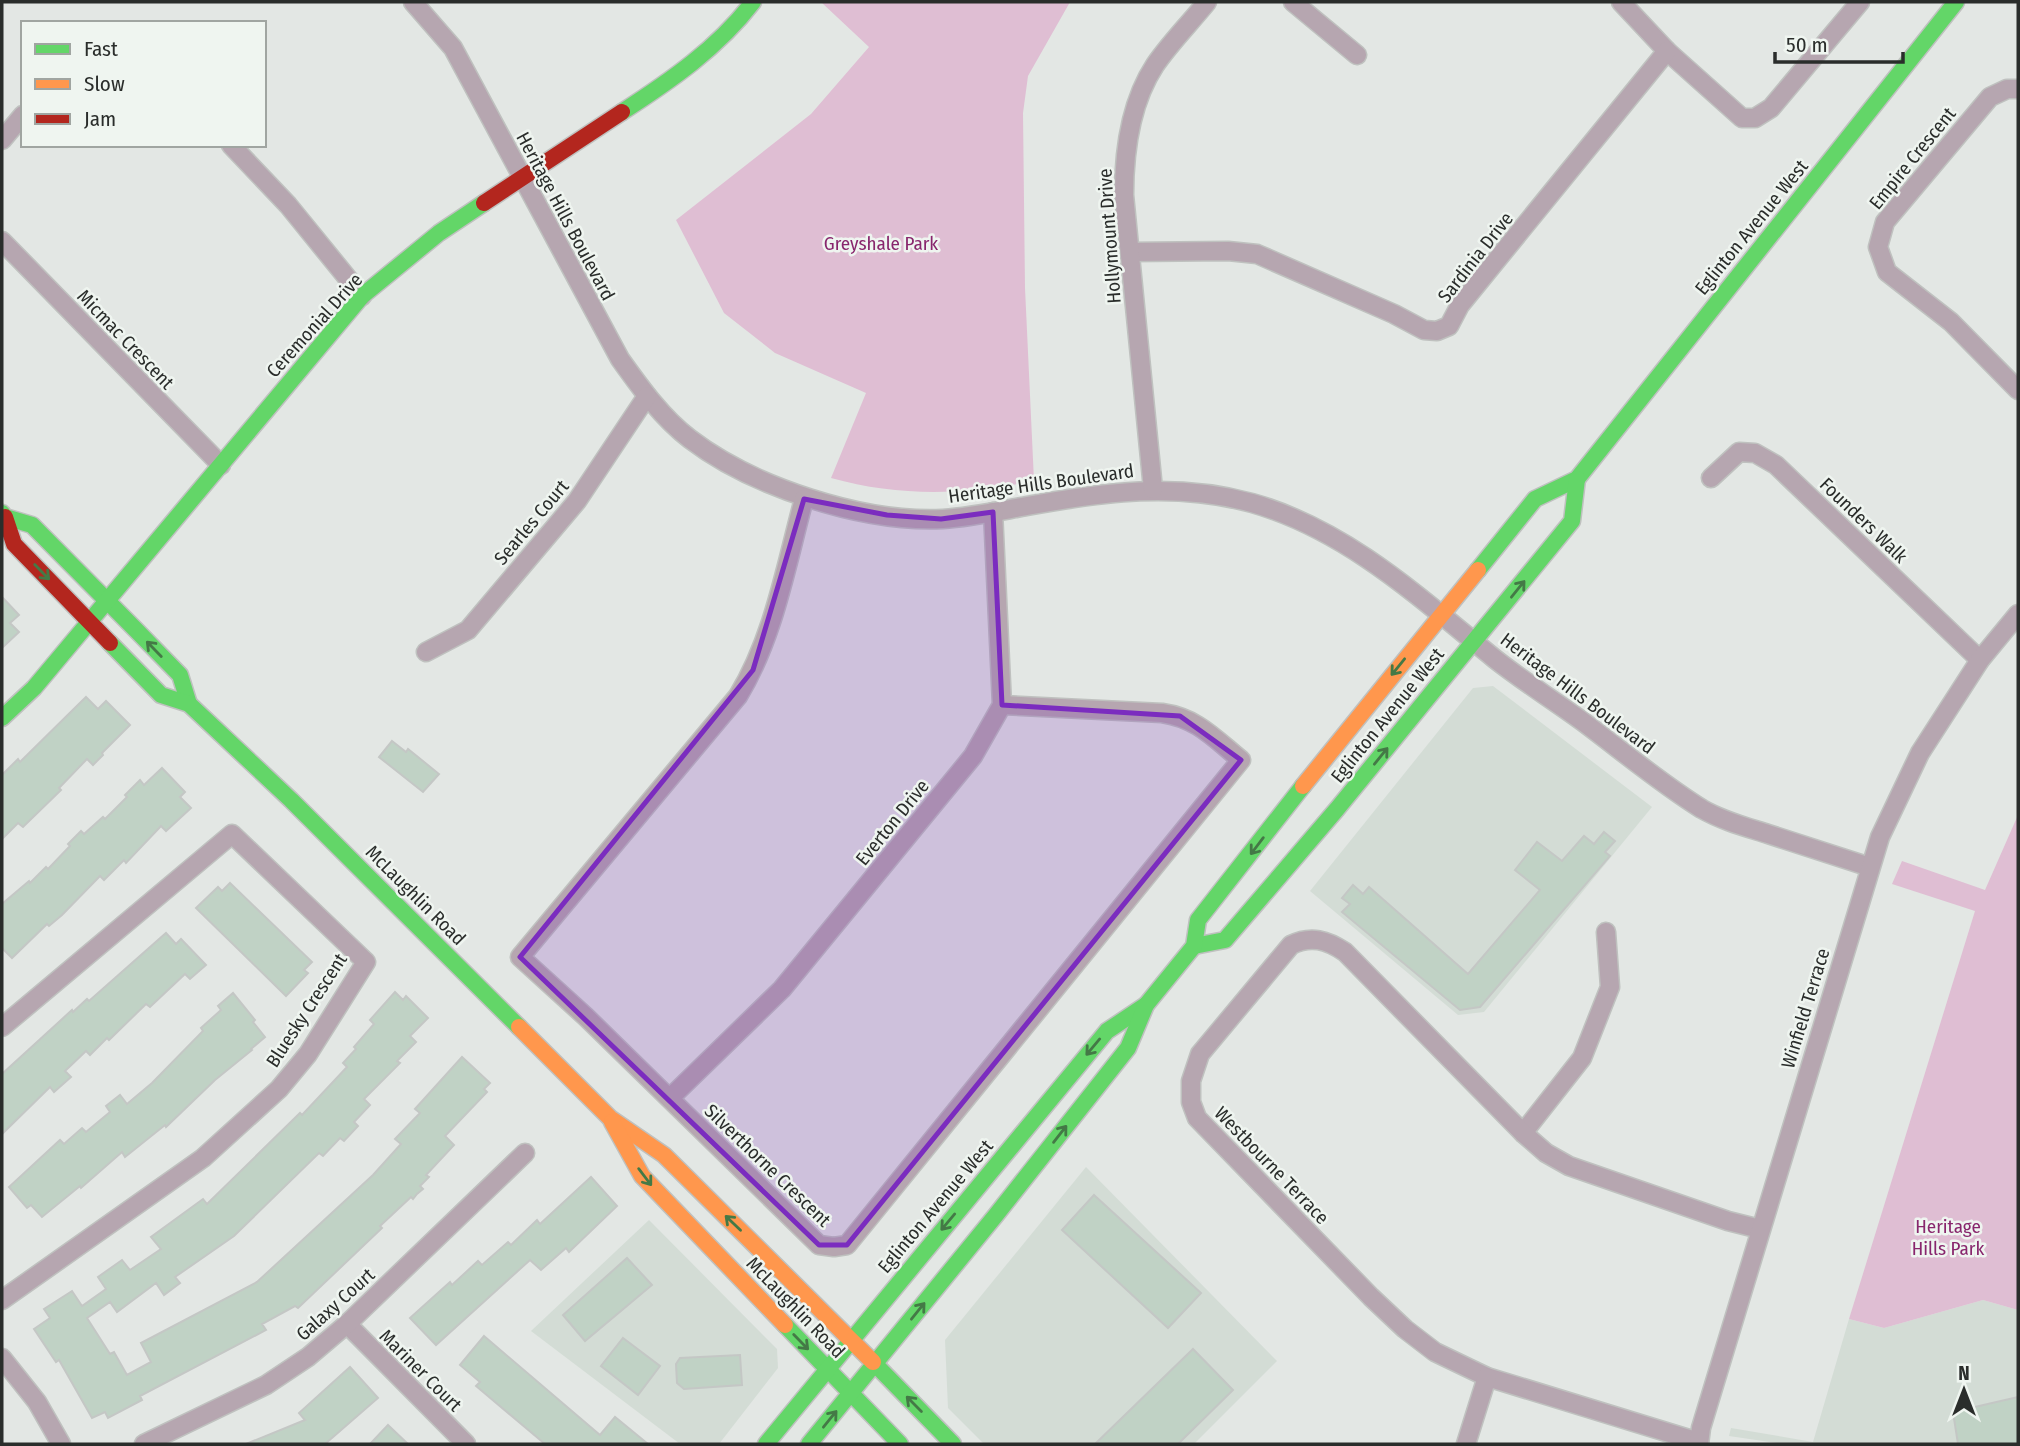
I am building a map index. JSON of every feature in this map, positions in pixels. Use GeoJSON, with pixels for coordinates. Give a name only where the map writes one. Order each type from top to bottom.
{"type":"FeatureCollection","features":[{"type":"Feature","properties":{"kind":"street","name":"Heritage Hills Boulevard"},"geometry":{"type":"LineString","coordinates":[[412,2],[453,48],[620,359],[648,396],[687,437],[726,464],[804,499],[887,515],[941,519],[1092,495],[1153,489],[1178,490],[1238,500],[1303,522],[1346,545],[1402,583],[1524,681],[1705,811],[1870,867]]}},
{"type":"Feature","properties":{"kind":"street","name":"Ceremonial Drive"},"geometry":{"type":"LineString","coordinates":[[2,718],[34,688],[362,296],[439,233],[686,70],[753,2]]}},
{"type":"Feature","properties":{"kind":"street","name":"Hollymount Drive"},"geometry":{"type":"LineString","coordinates":[[1153,489],[1124,195],[1124,154],[1138,100],[1154,67],[1207,2]]}},
{"type":"Feature","properties":{"kind":"street"},"geometry":{"type":"LineString","coordinates":[[1293,2],[1357,55]]}},
{"type":"Feature","properties":{"kind":"street"},"geometry":{"type":"LineString","coordinates":[[1621,2],[1667,51],[1742,118],[1755,118],[1771,108],[1860,2]]}},
{"type":"Feature","properties":{"kind":"street","name":"Eglinton Avenue West"},"geometry":{"type":"LineString","coordinates":[[809,1444],[1128,1048],[1146,1005],[1194,946],[1198,920],[1441,614],[1535,499],[1577,479],[1956,2]]}},
{"type":"Feature","properties":{"kind":"street","name":"Sardinia Drive"},"geometry":{"type":"LineString","coordinates":[[1130,252],[1228,251],[1256,254],[1394,314],[1424,330],[1437,331],[1449,326],[1460,305],[1667,51]]}},
{"type":"Feature","properties":{"kind":"street","name":"Empire Crescent"},"geometry":{"type":"LineString","coordinates":[[2018,89],[2007,89],[1990,97],[1885,222],[1878,247],[1887,272],[1951,322],[2018,390]]}},
{"type":"Feature","properties":{"kind":"street"},"geometry":{"type":"LineString","coordinates":[[2,140],[21,117]]}},
{"type":"Feature","properties":{"kind":"street"},"geometry":{"type":"LineString","coordinates":[[234,147],[288,205],[362,296]]}},
{"type":"Feature","properties":{"kind":"street","name":"Micmac Crescent"},"geometry":{"type":"LineString","coordinates":[[2,241],[220,466]]}},
{"type":"Feature","properties":{"kind":"street","name":"Searles Court"},"geometry":{"type":"LineString","coordinates":[[426,652],[468,630],[577,501],[648,396]]}},
{"type":"Feature","properties":{"kind":"street","name":"Founders Walk"},"geometry":{"type":"LineString","coordinates":[[1711,478],[1739,452],[1755,453],[1776,465],[1980,660]]}},
{"type":"Feature","properties":{"kind":"street","name":"Eglinton Avenue West"},"geometry":{"type":"LineString","coordinates":[[1194,946],[1225,940],[1338,809],[1572,521],[1577,479]]}},
{"type":"Feature","properties":{"kind":"street","name":"Silverthorne Crescent"},"geometry":{"type":"LineString","coordinates":[[804,499],[764,645],[754,670],[738,696],[520,957],[670,1098],[819,1245],[847,1245],[1241,760],[1198,724],[1180,716],[1002,705]]}},
{"type":"Feature","properties":{"kind":"street"},"geometry":{"type":"LineString","coordinates":[[993,512],[1002,705]]}},
{"type":"Feature","properties":{"kind":"street","name":"McLaughlin Road"},"geometry":{"type":"LineString","coordinates":[[4,515],[32,525],[180,675],[189,704]]}},
{"type":"Feature","properties":{"kind":"street","name":"McLaughlin Road"},"geometry":{"type":"LineString","coordinates":[[4,515],[14,544],[161,695],[189,704],[300,809],[610,1118],[664,1155],[953,1444]]}},
{"type":"Feature","properties":{"kind":"street","name":"Winfield Terrace"},"geometry":{"type":"LineString","coordinates":[[1699,1443],[1701,1428],[1760,1229],[1880,837],[1920,753],[1980,660],[2018,614]]}},
{"type":"Feature","properties":{"kind":"street","name":"Everton Drive"},"geometry":{"type":"LineString","coordinates":[[670,1098],[782,989],[973,756],[1002,705]]}},
{"type":"Feature","properties":{"kind":"street","name":"Bluesky Crescent"},"geometry":{"type":"LineString","coordinates":[[2,1027],[232,834],[366,962],[308,1054],[279,1089],[203,1158],[2,1300]]}},
{"type":"Feature","properties":{"kind":"street"},"geometry":{"type":"LineString","coordinates":[[1523,1133],[1582,1058],[1610,987],[1606,932]]}},
{"type":"Feature","properties":{"kind":"street","name":"Westbourne Terrace"},"geometry":{"type":"LineString","coordinates":[[1699,1443],[1487,1377],[1435,1352],[1405,1329],[1371,1297],[1197,1118],[1191,1102],[1191,1081],[1200,1054],[1291,946],[1317,939],[1326,941],[1345,952],[1523,1133],[1546,1153],[1569,1166],[1728,1221],[1760,1229]]}},
{"type":"Feature","properties":{"kind":"street","name":"Eglinton Avenue West"},"geometry":{"type":"LineString","coordinates":[[766,1444],[1107,1031],[1146,1005]]}},
{"type":"Feature","properties":{"kind":"street","name":"McLaughlin Road"},"geometry":{"type":"LineString","coordinates":[[610,1118],[642,1176],[900,1444]]}},
{"type":"Feature","properties":{"kind":"street","name":"Galaxy Court"},"geometry":{"type":"LineString","coordinates":[[144,1444],[266,1385],[308,1357],[347,1324],[525,1153]]}},
{"type":"Feature","properties":{"kind":"street","name":"Mariner Court"},"geometry":{"type":"LineString","coordinates":[[347,1324],[466,1444]]}},
{"type":"Feature","properties":{"kind":"street"},"geometry":{"type":"LineString","coordinates":[[2,1358],[37,1402],[61,1444]]}},
{"type":"Feature","properties":{"kind":"street"},"geometry":{"type":"LineString","coordinates":[[1466,1444],[1487,1377]]}},
{"type":"Feature","properties":{"kind":"highlighted area"},"geometry":{"type":"Polygon","coordinates":[[[804,499],[887,515],[941,519],[993,512],[1002,705],[1180,716],[1241,760],[847,1245],[819,1245],[520,957],[753,670],[804,499]]]}},
{"type":"Feature","properties":{"kind":"shaded area"},"geometry":{"type":"Polygon","coordinates":[[[1493,686],[1652,807],[1484,1012],[1458,1015],[1310,891],[1473,688],[1493,686]]]}},
{"type":"Feature","properties":{"kind":"shaded area"},"geometry":{"type":"Polygon","coordinates":[[[1086,1167],[1277,1361],[1194,1444],[984,1444],[948,1408],[945,1340],[1086,1167]]]}},
{"type":"Feature","properties":{"kind":"shaded area"},"geometry":{"type":"Polygon","coordinates":[[[649,1220],[777,1349],[778,1368],[719,1444],[680,1444],[531,1331],[649,1220]]]}},
{"type":"Feature","properties":{"kind":"shaded area"},"geometry":{"type":"Polygon","coordinates":[[[1983,1300],[2018,1310],[2018,1444],[1784,1444],[1729,1436],[1731,1428],[1813,1442],[1849,1319],[1884,1328],[1983,1300]]]}},
{"type":"Feature","properties":{"kind":"green space","name":"Greyshale Park"},"geometry":{"type":"Polygon","coordinates":[[[821,2],[1070,2],[1028,76],[1023,113],[1025,288],[1034,481],[983,489],[932,492],[882,488],[831,478],[866,393],[775,353],[724,313],[676,220],[811,114],[869,47],[821,2]]]}},
{"type":"Feature","properties":{"kind":"green space","name":"Heritage Hills Park"},"geometry":{"type":"Polygon","coordinates":[[[2018,815],[2018,1310],[1983,1300],[1884,1328],[1849,1319],[1975,911],[1892,884],[1902,861],[1985,890],[2018,815]]]}},
{"type":"Feature","properties":{"kind":"building"},"geometry":{"type":"Polygon","coordinates":[[[2,597],[19,615],[10,623],[19,632],[2,648],[2,597]]]}},
{"type":"Feature","properties":{"kind":"building"},"geometry":{"type":"Polygon","coordinates":[[[86,697],[98,709],[106,701],[130,725],[93,765],[87,759],[59,788],[61,790],[23,827],[18,823],[2,839],[2,775],[18,759],[20,762],[86,697]]]}},
{"type":"Feature","properties":{"kind":"building"},"geometry":{"type":"Polygon","coordinates":[[[392,741],[406,752],[408,749],[439,774],[423,792],[379,757],[392,741]]]}},
{"type":"Feature","properties":{"kind":"building"},"geometry":{"type":"Polygon","coordinates":[[[162,768],[185,792],[180,797],[191,808],[166,831],[161,826],[126,863],[124,860],[104,880],[100,876],[62,915],[49,926],[47,924],[12,958],[2,948],[2,904],[46,867],[48,869],[81,831],[84,834],[103,817],[105,819],[140,780],[144,785],[162,768]]]}},
{"type":"Feature","properties":{"kind":"building"},"geometry":{"type":"Polygon","coordinates":[[[1604,832],[1615,841],[1605,852],[1610,856],[1480,1007],[1460,1010],[1342,912],[1350,904],[1342,898],[1353,885],[1363,894],[1369,887],[1468,974],[1540,890],[1515,870],[1537,842],[1562,861],[1584,836],[1594,844],[1604,832]]]}},
{"type":"Feature","properties":{"kind":"building"},"geometry":{"type":"Polygon","coordinates":[[[230,883],[312,962],[304,970],[308,973],[286,996],[196,908],[218,887],[222,891],[230,883]]]}},
{"type":"Feature","properties":{"kind":"building"},"geometry":{"type":"Polygon","coordinates":[[[166,933],[176,944],[181,939],[206,965],[190,979],[185,974],[150,1007],[146,1004],[90,1055],[86,1051],[65,1071],[71,1077],[54,1092],[50,1087],[2,1134],[2,1074],[72,1010],[73,1012],[87,999],[89,1001],[166,933]]]}},
{"type":"Feature","properties":{"kind":"building"},"geometry":{"type":"Polygon","coordinates":[[[395,992],[403,1000],[406,996],[428,1018],[410,1036],[416,1042],[397,1061],[400,1063],[364,1099],[370,1105],[354,1122],[358,1126],[344,1141],[340,1138],[323,1156],[319,1153],[234,1236],[175,1277],[180,1283],[164,1295],[156,1283],[117,1312],[110,1302],[87,1318],[110,1354],[114,1352],[127,1375],[151,1362],[141,1343],[257,1282],[373,1175],[401,1144],[395,1139],[420,1113],[415,1109],[462,1057],[490,1083],[484,1089],[487,1092],[445,1136],[454,1145],[426,1175],[429,1177],[420,1186],[423,1189],[380,1226],[382,1228],[298,1308],[295,1306],[262,1324],[266,1330],[140,1396],[142,1400],[108,1418],[105,1412],[92,1418],[59,1360],[56,1362],[34,1329],[50,1318],[44,1309],[72,1291],[82,1306],[106,1289],[98,1277],[122,1260],[130,1270],[161,1249],[151,1237],[203,1199],[207,1204],[300,1113],[302,1115],[347,1067],[343,1063],[374,1024],[370,1020],[395,992]]]}},
{"type":"Feature","properties":{"kind":"building"},"geometry":{"type":"Polygon","coordinates":[[[233,993],[265,1037],[166,1127],[165,1125],[125,1157],[122,1152],[42,1217],[31,1205],[27,1208],[9,1187],[60,1140],[64,1144],[82,1128],[86,1132],[110,1112],[106,1106],[120,1095],[127,1104],[152,1083],[203,1031],[201,1028],[221,1010],[218,1006],[233,993]]]}},
{"type":"Feature","properties":{"kind":"building"},"geometry":{"type":"Polygon","coordinates":[[[591,1177],[617,1206],[569,1252],[566,1248],[541,1270],[530,1260],[436,1345],[410,1318],[478,1261],[482,1265],[508,1242],[511,1245],[537,1220],[540,1224],[591,1177]]]}},
{"type":"Feature","properties":{"kind":"building"},"geometry":{"type":"Polygon","coordinates":[[[1094,1195],[1201,1293],[1168,1328],[1062,1230],[1094,1195]]]}},
{"type":"Feature","properties":{"kind":"building"},"geometry":{"type":"Polygon","coordinates":[[[627,1258],[652,1285],[585,1341],[563,1315],[627,1258]]]}},
{"type":"Feature","properties":{"kind":"building"},"geometry":{"type":"Polygon","coordinates":[[[484,1336],[600,1435],[615,1417],[648,1444],[545,1444],[476,1386],[480,1382],[460,1365],[484,1336]]]}},
{"type":"Feature","properties":{"kind":"building"},"geometry":{"type":"Polygon","coordinates":[[[623,1338],[660,1366],[638,1395],[601,1366],[623,1338]]]}},
{"type":"Feature","properties":{"kind":"building"},"geometry":{"type":"Polygon","coordinates":[[[1193,1349],[1233,1390],[1178,1444],[1095,1444],[1193,1349]]]}},
{"type":"Feature","properties":{"kind":"building"},"geometry":{"type":"Polygon","coordinates":[[[740,1355],[742,1385],[684,1389],[677,1383],[676,1364],[680,1358],[740,1355]]]}},
{"type":"Feature","properties":{"kind":"building"},"geometry":{"type":"Polygon","coordinates":[[[350,1367],[378,1398],[325,1444],[246,1444],[305,1420],[299,1413],[350,1367]]]}},
{"type":"Feature","properties":{"kind":"building"},"geometry":{"type":"Polygon","coordinates":[[[2018,1397],[2018,1444],[1958,1444],[1953,1412],[2018,1397]]]}},
{"type":"Feature","properties":{"kind":"building"},"geometry":{"type":"Polygon","coordinates":[[[388,1425],[408,1444],[370,1444],[388,1425]]]}},
{"type":"Feature","properties":{"kind":"traffic: fast"},"geometry":{"type":"LineString","coordinates":[[622,112],[709,49],[753,2]]}},
{"type":"Feature","properties":{"kind":"traffic: fast"},"geometry":{"type":"LineString","coordinates":[[1478,570],[1535,499],[1577,479],[1956,2]]}},
{"type":"Feature","properties":{"kind":"traffic: fast"},"geometry":{"type":"LineString","coordinates":[[2,718],[34,688],[362,296],[439,233],[484,203]]}},
{"type":"Feature","properties":{"kind":"traffic: fast"},"geometry":{"type":"LineString","coordinates":[[1194,946],[1225,940],[1337,809],[1572,521],[1577,479]]}},
{"type":"Feature","properties":{"kind":"traffic: fast"},"geometry":{"type":"LineString","coordinates":[[2,513],[5,517],[32,525],[137,631],[180,675],[189,704]]}},
{"type":"Feature","properties":{"kind":"traffic: fast"},"geometry":{"type":"LineString","coordinates":[[110,643],[161,695],[189,704],[291,800],[519,1027]]}},
{"type":"Feature","properties":{"kind":"traffic: fast"},"geometry":{"type":"LineString","coordinates":[[809,1444],[1128,1048],[1146,1005],[1194,946],[1198,920],[1303,786]]}},
{"type":"Feature","properties":{"kind":"traffic: fast"},"geometry":{"type":"LineString","coordinates":[[766,1444],[1107,1031],[1146,1005]]}},
{"type":"Feature","properties":{"kind":"traffic: fast"},"geometry":{"type":"LineString","coordinates":[[785,1325],[900,1444]]}},
{"type":"Feature","properties":{"kind":"traffic: fast"},"geometry":{"type":"LineString","coordinates":[[873,1362],[953,1444]]}},
{"type":"Feature","properties":{"kind":"traffic: slow"},"geometry":{"type":"LineString","coordinates":[[1303,786],[1478,570]]}},
{"type":"Feature","properties":{"kind":"traffic: slow"},"geometry":{"type":"LineString","coordinates":[[519,1027],[610,1118],[664,1155],[873,1362]]}},
{"type":"Feature","properties":{"kind":"traffic: slow"},"geometry":{"type":"LineString","coordinates":[[612,1122],[642,1176],[785,1325]]}},
{"type":"Feature","properties":{"kind":"traffic: jam"},"geometry":{"type":"LineString","coordinates":[[484,203],[622,112]]}},
{"type":"Feature","properties":{"kind":"traffic: jam"},"geometry":{"type":"LineString","coordinates":[[5,517],[14,544],[110,643]]}}]}
